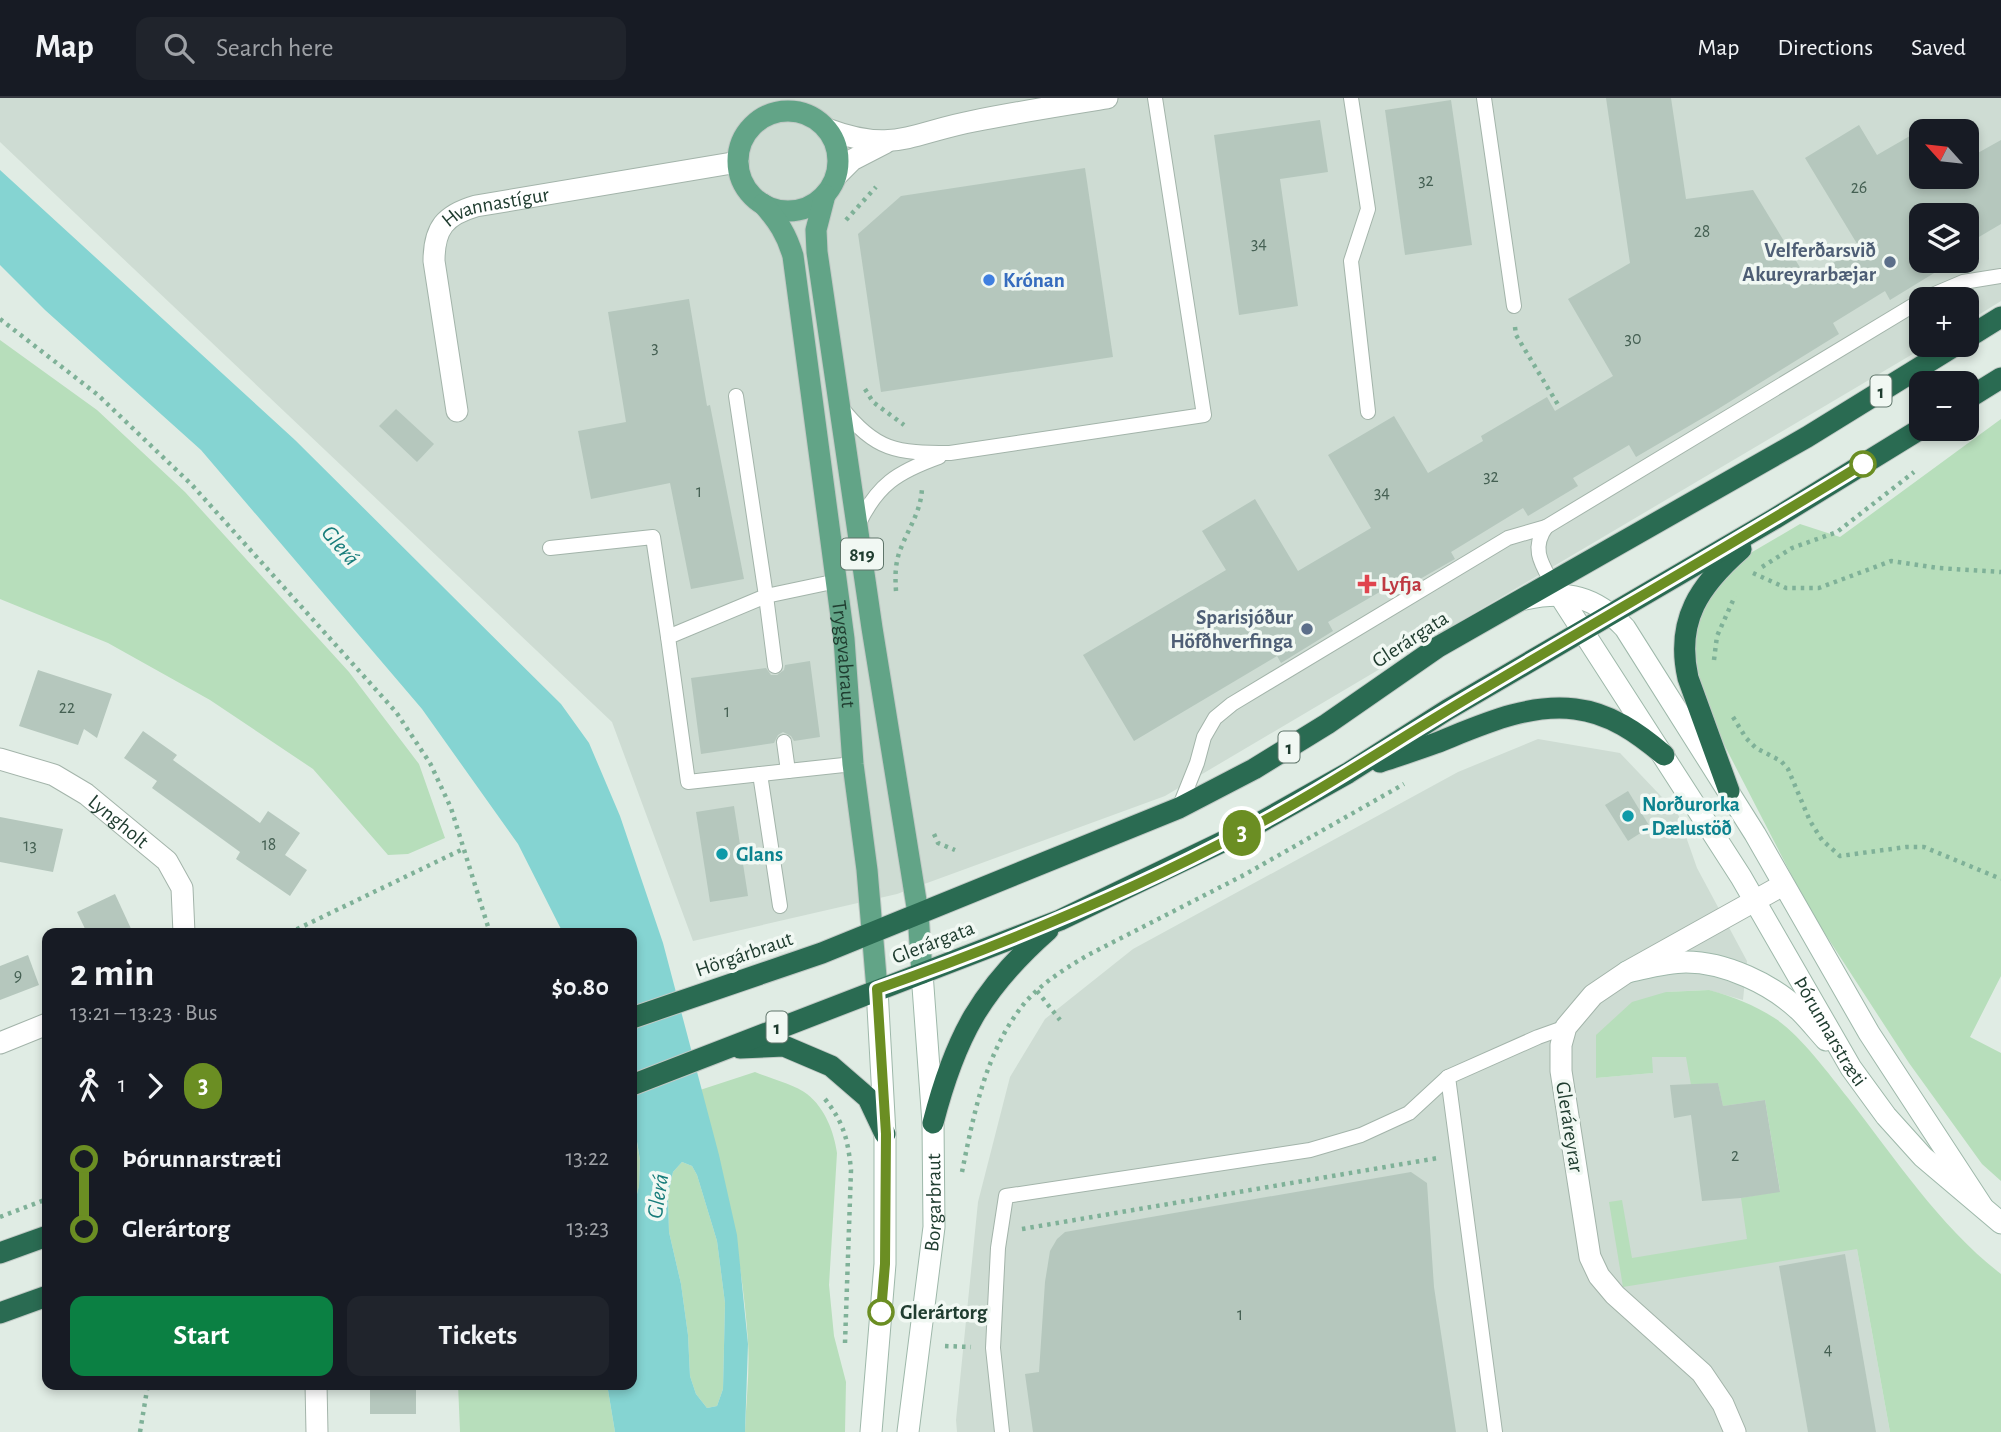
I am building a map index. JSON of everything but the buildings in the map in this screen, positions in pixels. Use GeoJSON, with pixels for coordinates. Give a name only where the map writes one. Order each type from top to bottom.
{"type":"FeatureCollection","features":[{"type":"Feature","properties":{"kind":"highway"},"geometry":{"type":"LineString","coordinates":[[1979,331],[2001,317]]}},
{"type":"Feature","properties":{"kind":"highway","name":"Glerárgata"},"geometry":{"type":"LineString","coordinates":[[871,934],[1179,807],[1254,769],[1438,647],[1525,599],[1556,589],[1937,357]]}},
{"type":"Feature","properties":{"kind":"highway"},"geometry":{"type":"LineString","coordinates":[[1979,392],[2001,378]]}},
{"type":"Feature","properties":{"kind":"highway","name":"Glerárgata"},"geometry":{"type":"LineString","coordinates":[[877,989],[1060,920],[1243,832],[1348,773],[1447,710],[1774,519],[1909,436]]}},
{"type":"Feature","properties":{"kind":"highway"},"geometry":{"type":"LineString","coordinates":[[1729,791],[1688,678],[1684,659],[1686,630],[1698,596],[1715,572],[1774,519]]}},
{"type":"Feature","properties":{"kind":"highway"},"geometry":{"type":"LineString","coordinates":[[1348,773],[1502,719],[1550,708],[1575,709],[1607,718],[1639,734],[1664,755]]}},
{"type":"Feature","properties":{"kind":"highway"},"geometry":{"type":"LineString","coordinates":[[933,1123],[943,1083],[970,1020],[992,985],[1027,948],[1060,920]]}},
{"type":"Feature","properties":{"kind":"highway","name":"Hörgárbraut"},"geometry":{"type":"LineString","coordinates":[[637,1016],[871,934]]}},
{"type":"Feature","properties":{"kind":"highway","name":"1"},"geometry":{"type":"LineString","coordinates":[[637,1083],[877,989]]}},
{"type":"Feature","properties":{"kind":"highway"},"geometry":{"type":"LineString","coordinates":[[721,1048],[784,1046],[831,1066],[868,1098],[886,1134]]}},
{"type":"Feature","properties":{"kind":"highway"},"geometry":{"type":"LineString","coordinates":[[0,1253],[42,1238]]}},
{"type":"Feature","properties":{"kind":"highway"},"geometry":{"type":"LineString","coordinates":[[0,1313],[42,1299]]}},
{"type":"Feature","properties":{"kind":"main road"},"geometry":{"type":"LineString","coordinates":[[738,162],[741,145],[749,130],[759,98]]}},
{"type":"Feature","properties":{"kind":"main road"},"geometry":{"type":"LineString","coordinates":[[749,130],[762,118],[802,106],[827,129],[838,151],[836,176]]}},
{"type":"Feature","properties":{"kind":"main road","name":"Tryggvabraut"},"geometry":{"type":"LineString","coordinates":[[738,162],[741,178],[750,193],[778,221],[788,238],[793,256],[844,639],[853,764],[867,870],[877,989]]}},
{"type":"Feature","properties":{"kind":"main road","name":"Tryggvabraut"},"geometry":{"type":"LineString","coordinates":[[836,176],[819,211],[817,252],[918,914],[922,973]]}},
{"type":"Feature","properties":{"kind":"main road"},"geometry":{"type":"LineString","coordinates":[[763,204],[779,210],[796,211],[812,205],[825,195]]}},
{"type":"Feature","properties":{"kind":"street"},"geometry":{"type":"LineString","coordinates":[[836,176],[852,160],[887,142],[1050,103],[1107,98]]}},
{"type":"Feature","properties":{"kind":"street"},"geometry":{"type":"LineString","coordinates":[[827,129],[847,137],[887,142]]}},
{"type":"Feature","properties":{"kind":"street","name":"Hvannastígur"},"geometry":{"type":"LineString","coordinates":[[457,411],[434,261],[434,242],[441,225],[458,211],[476,206],[738,162]]}},
{"type":"Feature","properties":{"kind":"street"},"geometry":{"type":"LineString","coordinates":[[1556,589],[1589,601],[1612,614]]}},
{"type":"Feature","properties":{"kind":"street","name":"Þórunnarstræti"},"geometry":{"type":"LineString","coordinates":[[1556,589],[1755,901],[1851,1068],[1886,1116],[1923,1157],[2001,1223]]}},
{"type":"Feature","properties":{"kind":"street","name":"Þórunnarstræti"},"geometry":{"type":"LineString","coordinates":[[1612,614],[1637,643],[1685,725],[1729,791],[1869,1033],[1982,1206]]}},
{"type":"Feature","properties":{"kind":"street","name":"Lyngholt"},"geometry":{"type":"LineString","coordinates":[[0,759],[54,775],[86,794],[167,862],[182,888],[184,928]]}},
{"type":"Feature","properties":{"kind":"street"},"geometry":{"type":"LineString","coordinates":[[1566,1027],[1593,995],[1627,972],[1783,885]]}},
{"type":"Feature","properties":{"kind":"street"},"geometry":{"type":"LineString","coordinates":[[1627,972],[1687,962],[1712,964],[1733,971],[1768,988],[1798,1010],[1851,1068]]}},
{"type":"Feature","properties":{"kind":"street","name":"Borgarbraut"},"geometry":{"type":"LineString","coordinates":[[908,1432],[934,1227],[933,1123],[922,973]]}},
{"type":"Feature","properties":{"kind":"street","name":"Borgarbraut"},"geometry":{"type":"LineString","coordinates":[[871,1432],[885,1264],[886,1134],[877,989]]}},
{"type":"Feature","properties":{"kind":"street"},"geometry":{"type":"LineString","coordinates":[[0,1044],[42,1026]]}},
{"type":"Feature","properties":{"kind":"street","name":"Gleráreyrar"},"geometry":{"type":"LineString","coordinates":[[1566,1027],[1561,1045],[1561,1070],[1590,1257],[1599,1276],[1615,1296],[1702,1373],[1723,1404],[1735,1432]]}},
{"type":"Feature","properties":{"kind":"street"},"geometry":{"type":"LineString","coordinates":[[316,1390],[317,1432]]}},
{"type":"Feature","properties":{"kind":"lane"},"geometry":{"type":"LineString","coordinates":[[840,406],[872,440],[891,448],[916,453],[950,453],[1204,415],[1155,98]]}},
{"type":"Feature","properties":{"kind":"lane"},"geometry":{"type":"LineString","coordinates":[[1351,98],[1368,209],[1351,261],[1368,412]]}},
{"type":"Feature","properties":{"kind":"lane"},"geometry":{"type":"LineString","coordinates":[[1484,98],[1514,306]]}},
{"type":"Feature","properties":{"kind":"lane"},"geometry":{"type":"LineString","coordinates":[[1950,287],[1963,282],[2001,276]]}},
{"type":"Feature","properties":{"kind":"lane"},"geometry":{"type":"LineString","coordinates":[[1179,807],[1197,763],[1204,737],[1215,718],[1232,704],[1508,538],[1546,527],[1909,308]]}},
{"type":"Feature","properties":{"kind":"lane"},"geometry":{"type":"LineString","coordinates":[[736,396],[775,666]]}},
{"type":"Feature","properties":{"kind":"lane"},"geometry":{"type":"LineString","coordinates":[[858,526],[867,505],[894,477],[950,453]]}},
{"type":"Feature","properties":{"kind":"lane"},"geometry":{"type":"LineString","coordinates":[[1546,527],[1541,534],[1538,558],[1556,589]]}},
{"type":"Feature","properties":{"kind":"lane"},"geometry":{"type":"LineString","coordinates":[[550,548],[653,537],[688,782],[853,764]]}},
{"type":"Feature","properties":{"kind":"lane"},"geometry":{"type":"LineString","coordinates":[[668,637],[766,596],[837,581]]}},
{"type":"Feature","properties":{"kind":"lane"},"geometry":{"type":"LineString","coordinates":[[784,742],[788,771]]}},
{"type":"Feature","properties":{"kind":"lane"},"geometry":{"type":"LineString","coordinates":[[760,774],[780,906]]}},
{"type":"Feature","properties":{"kind":"lane"},"geometry":{"type":"LineString","coordinates":[[1002,1432],[993,1348],[995,1290],[1006,1196],[1310,1150],[1361,1135],[1409,1113],[1448,1077],[1566,1027]]}},
{"type":"Feature","properties":{"kind":"lane"},"geometry":{"type":"LineString","coordinates":[[1448,1077],[1495,1432]]}},
{"type":"Feature","properties":{"kind":"path"},"geometry":{"type":"LineString","coordinates":[[1514,306],[1516,335],[1560,408]]}},
{"type":"Feature","properties":{"kind":"path"},"geometry":{"type":"LineString","coordinates":[[0,318],[98,395],[192,485],[396,712],[430,763],[451,808],[489,928]]}},
{"type":"Feature","properties":{"kind":"path"},"geometry":{"type":"LineString","coordinates":[[1747,579],[1792,548],[1837,532],[1914,472]]}},
{"type":"Feature","properties":{"kind":"path"},"geometry":{"type":"LineString","coordinates":[[1753,573],[1786,588],[1819,588],[1891,561],[1938,568],[2001,572]]}},
{"type":"Feature","properties":{"kind":"path"},"geometry":{"type":"LineString","coordinates":[[1713,667],[1717,636],[1737,592]]}},
{"type":"Feature","properties":{"kind":"path"},"geometry":{"type":"LineString","coordinates":[[1729,712],[1756,748],[1782,761],[1810,821],[1822,840],[1840,856],[1906,846],[1924,847],[2001,879]]}},
{"type":"Feature","properties":{"kind":"path"},"geometry":{"type":"LineString","coordinates":[[1002,1038],[1017,1012],[1037,990],[1063,969],[1276,858],[1415,779]]}},
{"type":"Feature","properties":{"kind":"path"},"geometry":{"type":"LineString","coordinates":[[939,843],[956,850]]}},
{"type":"Feature","properties":{"kind":"path"},"geometry":{"type":"LineString","coordinates":[[299,928],[465,848]]}},
{"type":"Feature","properties":{"kind":"path"},"geometry":{"type":"LineString","coordinates":[[1037,990],[1060,1020]]}},
{"type":"Feature","properties":{"kind":"path"},"geometry":{"type":"LineString","coordinates":[[823,1096],[842,1122],[849,1144],[851,1192],[845,1343]]}},
{"type":"Feature","properties":{"kind":"path"},"geometry":{"type":"LineString","coordinates":[[1000,1233],[1458,1154]]}},
{"type":"Feature","properties":{"kind":"path"},"geometry":{"type":"LineString","coordinates":[[0,1217],[42,1201]]}},
{"type":"Feature","properties":{"kind":"path"},"geometry":{"type":"LineString","coordinates":[[933,1346],[993,1348]]}},
{"type":"Feature","properties":{"kind":"path"},"geometry":{"type":"LineString","coordinates":[[140,1432],[147,1390]]}},
{"type":"Feature","properties":{"kind":"shaded area"},"geometry":{"type":"Polygon","coordinates":[[[0,98],[2001,98],[2001,301],[1979,315],[1979,287],[1909,287],[1909,356],[1165,796],[897,894],[693,941],[612,722],[0,142],[0,98]]]}},
{"type":"Feature","properties":{"kind":"shaded area"},"geometry":{"type":"Polygon","coordinates":[[[1538,739],[1620,753],[1678,814],[1697,868],[1747,961],[1743,1000],[1708,990],[1666,992],[1596,1078],[1652,1073],[1651,1057],[1686,1057],[1765,1100],[1780,1191],[1857,1249],[1890,1432],[957,1432],[978,1202],[1010,1077],[1045,1019],[1133,949],[1458,772],[1538,739]]]}},
{"type":"Feature","properties":{"kind":"green space"},"geometry":{"type":"Polygon","coordinates":[[[0,340],[97,410],[185,492],[349,672],[419,764],[445,838],[408,854],[388,855],[313,769],[210,700],[108,643],[0,599],[0,340]]]}},
{"type":"Feature","properties":{"kind":"green space"},"geometry":{"type":"Polygon","coordinates":[[[2001,419],[2001,976],[1970,1037],[2001,1053],[2001,1181],[1982,1164],[1909,1063],[1809,909],[1715,727],[1698,683],[1693,655],[1697,623],[1707,596],[1742,558],[1800,524],[1840,537],[1971,441],[1979,441],[1979,435],[2001,419]]]}},
{"type":"Feature","properties":{"kind":"green space"},"geometry":{"type":"Polygon","coordinates":[[[1709,990],[1760,1010],[1795,1035],[1824,1067],[1938,1214],[1979,1256],[2001,1274],[2001,1432],[1890,1432],[1857,1249],[1623,1287],[1609,1202],[1622,1200],[1632,1258],[1747,1239],[1741,1198],[1780,1191],[1765,1100],[1723,1106],[1718,1083],[1691,1085],[1686,1057],[1652,1057],[1653,1073],[1596,1078],[1596,1035],[1632,1002],[1666,992],[1709,990]]]}},
{"type":"Feature","properties":{"kind":"green space"},"geometry":{"type":"Polygon","coordinates":[[[755,1072],[807,1094],[824,1113],[834,1137],[837,1153],[829,1285],[834,1336],[846,1382],[845,1432],[745,1432],[748,1352],[737,1246],[717,1152],[700,1090],[755,1072]]]}},
{"type":"Feature","properties":{"kind":"green space"},"geometry":{"type":"Polygon","coordinates":[[[637,1143],[640,1160],[637,1194],[637,1143]]]}},
{"type":"Feature","properties":{"kind":"green space"},"geometry":{"type":"Polygon","coordinates":[[[682,1162],[692,1166],[697,1175],[717,1241],[725,1303],[723,1389],[717,1406],[707,1408],[696,1394],[690,1376],[681,1284],[669,1232],[668,1195],[673,1172],[682,1162]]]}},
{"type":"Feature","properties":{"kind":"green space"},"geometry":{"type":"Polygon","coordinates":[[[458,1390],[608,1390],[615,1432],[460,1432],[458,1390]]]}},
{"type":"Feature","properties":{"kind":"water","name":"Glerá"},"geometry":{"type":"Polygon","coordinates":[[[0,170],[295,440],[561,704],[589,743],[620,816],[663,943],[719,1155],[737,1235],[748,1344],[745,1432],[615,1432],[608,1390],[637,1390],[637,1194],[640,1160],[637,1142],[637,928],[560,928],[518,844],[422,709],[201,450],[45,310],[0,265],[0,170]],[[682,1162],[673,1172],[668,1195],[669,1232],[681,1284],[690,1376],[696,1394],[707,1408],[717,1406],[723,1389],[725,1303],[717,1241],[692,1166],[682,1162]]]}},
{"type":"Feature","properties":{"kind":"bus line","name":"3"},"geometry":{"type":"LineString","coordinates":[[881,1312],[885,1264],[886,1134],[877,989],[1060,920],[1243,832],[1348,773],[1447,710],[1863,464]]}},
{"type":"Feature","properties":{"kind":"place","name":"Velferðarsvið Akureyrarbæjar"},"geometry":{"type":"Point","coordinates":[1890,262]}},
{"type":"Feature","properties":{"kind":"place","name":"Krónan"},"geometry":{"type":"Point","coordinates":[989,280]}},
{"type":"Feature","properties":{"kind":"place","name":"Lyfja"},"geometry":{"type":"Point","coordinates":[1367,584]}},
{"type":"Feature","properties":{"kind":"place","name":"Sparisjóður Höfðhverfinga"},"geometry":{"type":"Point","coordinates":[1307,629]}},
{"type":"Feature","properties":{"kind":"place","name":"Norðurorka - Dælustöð"},"geometry":{"type":"Point","coordinates":[1628,816]}},
{"type":"Feature","properties":{"kind":"place","name":"Glans"},"geometry":{"type":"Point","coordinates":[722,854]}},
{"type":"Feature","properties":{"kind":"place","name":"Glerártorg"},"geometry":{"type":"Point","coordinates":[881,1312]}}]}
